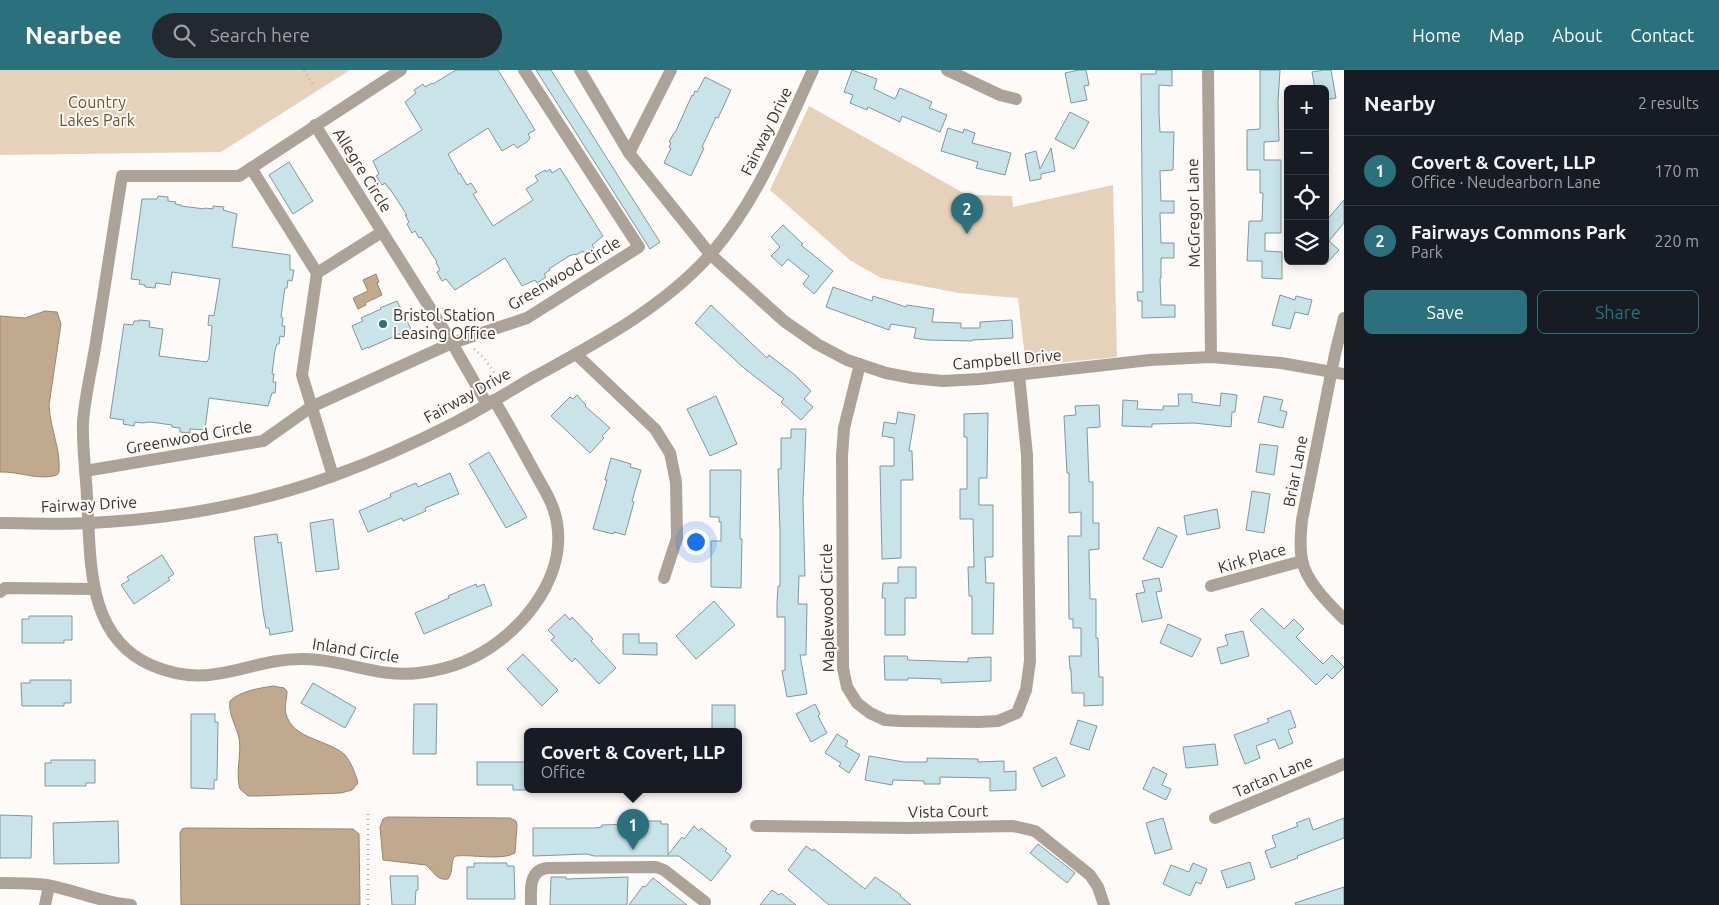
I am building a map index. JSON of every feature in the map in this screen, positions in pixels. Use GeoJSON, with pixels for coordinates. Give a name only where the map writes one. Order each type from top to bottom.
{"type":"FeatureCollection","features":[{"type":"Feature","properties":{"kind":"street"},"geometry":{"type":"LineString","coordinates":[[88,523],[83,423],[122,176],[239,176],[401,70]]}},
{"type":"Feature","properties":{"kind":"street","name":"Greenwood Circle"},"geometry":{"type":"LineString","coordinates":[[86,471],[264,441],[311,407],[452,343],[527,318],[638,247],[524,70]]}},
{"type":"Feature","properties":{"kind":"street","name":"Campbell Drive"},"geometry":{"type":"LineString","coordinates":[[580,70],[629,153],[710,254],[784,321],[804,336],[847,360],[886,373],[943,381],[1019,375],[1150,360],[1211,356],[1281,363],[1338,373]]}},
{"type":"Feature","properties":{"kind":"street"},"geometry":{"type":"LineString","coordinates":[[629,153],[671,70]]}},
{"type":"Feature","properties":{"kind":"street","name":"Fairway Drive"},"geometry":{"type":"LineString","coordinates":[[0,523],[88,523],[138,519],[224,506],[287,491],[334,476],[423,438],[491,402],[576,354],[660,301],[688,277],[710,254],[742,214],[764,175],[813,70]]}},
{"type":"Feature","properties":{"kind":"street"},"geometry":{"type":"LineString","coordinates":[[947,70],[1000,95],[1016,99]]}},
{"type":"Feature","properties":{"kind":"street","name":"McGregor Lane"},"geometry":{"type":"LineString","coordinates":[[1208,70],[1211,356]]}},
{"type":"Feature","properties":{"kind":"street","name":"Allegre Circle"},"geometry":{"type":"LineString","coordinates":[[315,126],[491,402]]}},
{"type":"Feature","properties":{"kind":"street"},"geometry":{"type":"LineString","coordinates":[[251,168],[318,273],[302,375],[334,476]]}},
{"type":"Feature","properties":{"kind":"street","name":"Allegre Circle"},"geometry":{"type":"LineString","coordinates":[[318,273],[382,232]]}},
{"type":"Feature","properties":{"kind":"street","name":"Briar Lane"},"geometry":{"type":"LineString","coordinates":[[1344,318],[1338,373],[1302,520],[1302,561],[1319,592],[1344,619]]}},
{"type":"Feature","properties":{"kind":"street"},"geometry":{"type":"LineString","coordinates":[[576,354],[655,429],[670,453],[676,482],[677,538],[664,578]]}},
{"type":"Feature","properties":{"kind":"street","name":"Maplewood Circle"},"geometry":{"type":"LineString","coordinates":[[860,364],[846,419],[842,456],[843,668],[847,687],[854,698],[864,709],[885,720],[998,721],[1017,713],[1026,690],[1030,661],[1027,455],[1019,375]]}},
{"type":"Feature","properties":{"kind":"street","name":"Inland Circle"},"geometry":{"type":"LineString","coordinates":[[88,523],[97,604],[112,633],[136,657],[150,665],[181,675],[199,676],[217,675],[302,658],[319,659],[385,674],[439,670],[477,656],[498,642],[526,616],[550,579],[558,552],[557,520],[550,497],[491,402]]}},
{"type":"Feature","properties":{"kind":"street","name":"Kirk Place"},"geometry":{"type":"LineString","coordinates":[[1211,586],[1302,561]]}},
{"type":"Feature","properties":{"kind":"street"},"geometry":{"type":"LineString","coordinates":[[0,592],[4,588],[94,589]]}},
{"type":"Feature","properties":{"kind":"street","name":"Tartan Lane"},"geometry":{"type":"LineString","coordinates":[[1215,818],[1344,764]]}},
{"type":"Feature","properties":{"kind":"street","name":"Vista Court"},"geometry":{"type":"LineString","coordinates":[[756,826],[908,828],[1013,826],[1024,828],[1035,831],[1090,874],[1098,887],[1104,905]]}},
{"type":"Feature","properties":{"kind":"street"},"geometry":{"type":"LineString","coordinates":[[531,905],[533,877],[537,871],[548,868],[656,867],[664,870],[704,902]]}},
{"type":"Feature","properties":{"kind":"street"},"geometry":{"type":"LineString","coordinates":[[0,883],[48,886],[116,904],[131,905]]}},
{"type":"Feature","properties":{"kind":"street"},"geometry":{"type":"LineString","coordinates":[[45,905],[48,886]]}},
{"type":"Feature","properties":{"kind":"path"},"geometry":{"type":"LineString","coordinates":[[304,70],[314,86]]}},
{"type":"Feature","properties":{"kind":"path"},"geometry":{"type":"LineString","coordinates":[[473,348],[484,358],[496,374]]}},
{"type":"Feature","properties":{"kind":"path"},"geometry":{"type":"LineString","coordinates":[[368,812],[368,905]]}},
{"type":"Feature","properties":{"kind":"green space","name":"Country Lakes Park"},"geometry":{"type":"Polygon","coordinates":[[[0,70],[350,70],[221,152],[0,155],[0,70]]]}},
{"type":"Feature","properties":{"kind":"green space"},"geometry":{"type":"Polygon","coordinates":[[[809,106],[967,195],[1012,196],[1013,207],[1113,185],[1117,357],[1026,366],[1018,298],[959,293],[881,278],[851,261],[770,190],[809,106]]]}},
{"type":"Feature","properties":{"kind":"shaded area"},"geometry":{"type":"Polygon","coordinates":[[[376,274],[379,282],[377,283],[382,295],[365,303],[366,305],[358,309],[353,298],[368,291],[363,280],[376,274]]]}},
{"type":"Feature","properties":{"kind":"shaded area"},"geometry":{"type":"Polygon","coordinates":[[[45,311],[57,312],[61,324],[49,405],[58,455],[59,472],[57,475],[43,477],[0,472],[0,316],[25,318],[45,311]]]}},
{"type":"Feature","properties":{"kind":"shaded area"},"geometry":{"type":"Polygon","coordinates":[[[273,686],[284,688],[287,691],[286,714],[290,723],[296,729],[345,755],[351,764],[358,783],[352,790],[341,793],[248,796],[240,789],[238,776],[239,738],[231,715],[230,701],[245,692],[273,686]]]}},
{"type":"Feature","properties":{"kind":"shaded area"},"geometry":{"type":"Polygon","coordinates":[[[388,817],[510,818],[516,821],[517,825],[515,853],[502,857],[455,856],[448,879],[441,879],[426,865],[383,860],[380,827],[383,819],[388,817]]]}},
{"type":"Feature","properties":{"kind":"shaded area"},"geometry":{"type":"Polygon","coordinates":[[[182,829],[353,829],[359,834],[360,905],[181,905],[180,833],[182,829]]]}},
{"type":"Feature","properties":{"kind":"building"},"geometry":{"type":"Polygon","coordinates":[[[456,70],[498,70],[535,130],[528,134],[530,138],[527,142],[517,148],[514,144],[502,151],[488,128],[448,154],[467,185],[471,183],[477,192],[473,194],[493,226],[533,200],[526,189],[538,181],[535,176],[545,170],[546,172],[550,169],[552,173],[560,168],[603,236],[592,245],[594,248],[585,254],[583,251],[569,256],[549,269],[544,274],[546,277],[537,283],[535,280],[522,286],[505,258],[455,290],[446,279],[442,281],[437,272],[440,270],[437,262],[421,237],[419,238],[415,231],[412,233],[407,224],[409,222],[405,215],[407,215],[390,189],[385,183],[382,185],[376,176],[379,174],[373,161],[422,130],[405,102],[416,93],[414,90],[423,84],[425,87],[433,84],[456,70]]]}},
{"type":"Feature","properties":{"kind":"building"},"geometry":{"type":"Polygon","coordinates":[[[536,70],[551,70],[660,242],[650,249],[536,70]]]}},
{"type":"Feature","properties":{"kind":"building"},"geometry":{"type":"Polygon","coordinates":[[[852,70],[877,79],[874,89],[895,99],[900,88],[932,102],[929,108],[947,115],[940,132],[902,116],[900,122],[868,107],[867,110],[850,103],[853,95],[844,92],[852,70]]]}},
{"type":"Feature","properties":{"kind":"building"},"geometry":{"type":"Polygon","coordinates":[[[1086,70],[1089,85],[1084,86],[1087,100],[1071,103],[1065,73],[1086,70]]]}},
{"type":"Feature","properties":{"kind":"building"},"geometry":{"type":"Polygon","coordinates":[[[1156,70],[1172,70],[1172,86],[1159,85],[1159,114],[1160,132],[1174,132],[1173,170],[1160,171],[1161,201],[1174,201],[1174,213],[1160,213],[1161,243],[1174,243],[1174,258],[1161,258],[1160,278],[1161,305],[1175,305],[1175,317],[1142,318],[1142,301],[1138,301],[1137,292],[1143,292],[1141,74],[1156,74],[1156,70]]]}},
{"type":"Feature","properties":{"kind":"building"},"geometry":{"type":"Polygon","coordinates":[[[1260,70],[1280,70],[1278,102],[1279,141],[1264,142],[1264,160],[1281,160],[1281,233],[1265,233],[1265,251],[1282,252],[1282,279],[1262,278],[1262,261],[1247,261],[1249,221],[1262,221],[1263,193],[1260,193],[1260,170],[1247,170],[1247,130],[1260,129],[1260,70]]]}},
{"type":"Feature","properties":{"kind":"building"},"geometry":{"type":"Polygon","coordinates":[[[1331,70],[1336,98],[1329,99],[1329,85],[1314,85],[1312,72],[1331,70]]]}},
{"type":"Feature","properties":{"kind":"building"},"geometry":{"type":"Polygon","coordinates":[[[705,77],[731,90],[702,147],[704,148],[691,176],[664,163],[671,148],[669,147],[671,143],[669,142],[692,95],[695,91],[697,92],[705,77]]]}},
{"type":"Feature","properties":{"kind":"building"},"geometry":{"type":"Polygon","coordinates":[[[1070,112],[1089,122],[1074,149],[1055,139],[1070,112]]]}},
{"type":"Feature","properties":{"kind":"building"},"geometry":{"type":"Polygon","coordinates":[[[948,128],[963,133],[964,129],[975,133],[972,143],[1011,153],[1005,175],[976,168],[978,162],[941,151],[948,128]]]}},
{"type":"Feature","properties":{"kind":"building"},"geometry":{"type":"Polygon","coordinates":[[[1051,148],[1055,171],[1041,174],[1041,179],[1030,181],[1025,154],[1036,151],[1040,169],[1051,148]]]}},
{"type":"Feature","properties":{"kind":"building"},"geometry":{"type":"Polygon","coordinates":[[[289,162],[313,201],[293,214],[269,175],[289,162]]]}},
{"type":"Feature","properties":{"kind":"building"},"geometry":{"type":"Polygon","coordinates":[[[158,196],[168,197],[168,201],[176,202],[175,204],[181,206],[205,209],[213,209],[213,206],[224,207],[223,210],[237,214],[232,247],[290,255],[290,270],[294,270],[292,281],[288,280],[287,288],[285,288],[281,317],[283,318],[282,326],[285,326],[284,337],[280,336],[279,344],[277,344],[275,350],[272,374],[274,374],[273,382],[276,382],[275,393],[272,393],[268,406],[209,398],[205,430],[190,429],[190,433],[180,432],[180,428],[172,427],[172,425],[135,422],[134,426],[123,424],[124,420],[110,418],[124,324],[133,325],[134,321],[139,320],[150,321],[149,327],[163,329],[159,356],[207,362],[209,358],[212,326],[208,325],[209,315],[214,316],[220,279],[172,272],[170,285],[156,283],[155,288],[145,287],[145,285],[139,284],[140,280],[131,279],[142,199],[157,199],[158,196]]]}},
{"type":"Feature","properties":{"kind":"building"},"geometry":{"type":"Polygon","coordinates":[[[1344,200],[1344,223],[1329,241],[1329,220],[1329,217],[1344,200]]]}},
{"type":"Feature","properties":{"kind":"building"},"geometry":{"type":"Polygon","coordinates":[[[783,225],[803,244],[801,245],[833,271],[814,294],[803,284],[809,276],[788,259],[782,266],[771,256],[780,247],[771,237],[783,225]]]}},
{"type":"Feature","properties":{"kind":"building"},"geometry":{"type":"Polygon","coordinates":[[[1329,241],[1339,250],[1329,261],[1329,241]]]}},
{"type":"Feature","properties":{"kind":"building"},"geometry":{"type":"Polygon","coordinates":[[[833,287],[872,301],[873,296],[906,307],[907,305],[934,309],[932,322],[961,323],[961,328],[980,328],[980,322],[1012,320],[1013,338],[972,341],[914,338],[916,328],[891,324],[889,330],[826,307],[833,287]]]}},
{"type":"Feature","properties":{"kind":"building"},"geometry":{"type":"Polygon","coordinates":[[[1280,295],[1295,300],[1296,296],[1312,300],[1308,315],[1295,312],[1290,329],[1272,325],[1280,295]]]}},
{"type":"Feature","properties":{"kind":"building","name":"Bristol Station Leasing Office"},"geometry":{"type":"Polygon","coordinates":[[[397,301],[411,329],[362,350],[352,326],[363,321],[361,318],[397,301]]]}},
{"type":"Feature","properties":{"kind":"building"},"geometry":{"type":"Polygon","coordinates":[[[711,305],[767,358],[769,355],[795,375],[811,391],[804,399],[813,407],[801,420],[781,402],[784,399],[745,369],[695,323],[711,305]]]}},
{"type":"Feature","properties":{"kind":"building"},"geometry":{"type":"Polygon","coordinates":[[[1221,393],[1237,395],[1235,412],[1232,412],[1231,427],[1194,423],[1152,424],[1152,427],[1122,426],[1123,400],[1138,401],[1137,409],[1163,410],[1163,406],[1179,406],[1178,394],[1192,394],[1192,402],[1220,406],[1221,393]]]}},
{"type":"Feature","properties":{"kind":"building"},"geometry":{"type":"Polygon","coordinates":[[[577,395],[585,406],[610,428],[602,436],[604,438],[590,453],[551,416],[570,397],[573,399],[577,395]]]}},
{"type":"Feature","properties":{"kind":"building"},"geometry":{"type":"Polygon","coordinates":[[[716,396],[737,444],[710,456],[687,409],[716,396]]]}},
{"type":"Feature","properties":{"kind":"building"},"geometry":{"type":"Polygon","coordinates":[[[1264,396],[1283,400],[1280,410],[1287,412],[1283,428],[1258,422],[1264,396]]]}},
{"type":"Feature","properties":{"kind":"building"},"geometry":{"type":"Polygon","coordinates":[[[1099,405],[1100,427],[1087,428],[1089,482],[1093,482],[1093,523],[1099,523],[1099,549],[1089,550],[1090,599],[1096,599],[1096,638],[1098,638],[1099,677],[1103,677],[1103,705],[1084,706],[1084,693],[1072,693],[1069,656],[1081,656],[1081,628],[1073,628],[1073,619],[1069,619],[1068,536],[1081,536],[1081,512],[1069,513],[1069,473],[1067,473],[1064,416],[1076,415],[1075,406],[1099,405]]]}},
{"type":"Feature","properties":{"kind":"building"},"geometry":{"type":"Polygon","coordinates":[[[898,412],[915,415],[909,451],[912,451],[913,480],[901,480],[901,558],[882,559],[880,466],[894,466],[894,438],[882,436],[884,422],[896,424],[898,412]]]}},
{"type":"Feature","properties":{"kind":"building"},"geometry":{"type":"Polygon","coordinates":[[[988,413],[987,478],[979,478],[979,505],[993,505],[993,557],[985,557],[986,583],[994,583],[993,634],[972,634],[972,596],[969,596],[968,567],[974,567],[973,519],[960,519],[960,489],[967,489],[967,437],[964,437],[964,414],[988,413]]]}},
{"type":"Feature","properties":{"kind":"building"},"geometry":{"type":"Polygon","coordinates":[[[791,429],[806,429],[803,500],[805,576],[799,576],[798,604],[807,604],[806,655],[800,655],[807,694],[787,697],[782,671],[785,670],[785,617],[777,617],[778,586],[780,586],[778,469],[781,469],[781,438],[791,438],[791,429]]]}},
{"type":"Feature","properties":{"kind":"building"},"geometry":{"type":"Polygon","coordinates":[[[1260,444],[1278,446],[1274,475],[1256,472],[1260,444]]]}},
{"type":"Feature","properties":{"kind":"building"},"geometry":{"type":"Polygon","coordinates":[[[489,452],[527,517],[506,528],[469,464],[489,452]]]}},
{"type":"Feature","properties":{"kind":"building"},"geometry":{"type":"Polygon","coordinates":[[[611,458],[631,464],[630,467],[641,470],[625,535],[593,529],[607,480],[605,480],[611,458]]]}},
{"type":"Feature","properties":{"kind":"building"},"geometry":{"type":"Polygon","coordinates":[[[710,470],[741,470],[741,588],[711,587],[711,541],[721,541],[721,522],[719,522],[719,517],[710,517],[710,470]]]}},
{"type":"Feature","properties":{"kind":"building"},"geometry":{"type":"Polygon","coordinates":[[[450,473],[459,494],[425,508],[426,511],[403,521],[402,518],[368,532],[359,511],[391,497],[390,494],[416,483],[418,487],[450,473]]]}},
{"type":"Feature","properties":{"kind":"building"},"geometry":{"type":"Polygon","coordinates":[[[1252,491],[1270,494],[1264,533],[1246,530],[1252,491]]]}},
{"type":"Feature","properties":{"kind":"building"},"geometry":{"type":"Polygon","coordinates":[[[1217,509],[1220,528],[1187,535],[1184,516],[1217,509]]]}},
{"type":"Feature","properties":{"kind":"building"},"geometry":{"type":"Polygon","coordinates":[[[333,519],[339,569],[316,572],[310,523],[333,519]]]}},
{"type":"Feature","properties":{"kind":"building"},"geometry":{"type":"Polygon","coordinates":[[[1158,527],[1177,536],[1162,568],[1143,559],[1158,527]]]}},
{"type":"Feature","properties":{"kind":"building"},"geometry":{"type":"Polygon","coordinates":[[[277,534],[278,543],[281,542],[293,631],[270,635],[269,628],[266,628],[263,611],[254,537],[277,534]]]}},
{"type":"Feature","properties":{"kind":"building"},"geometry":{"type":"Polygon","coordinates":[[[162,555],[174,574],[168,578],[170,580],[134,604],[121,585],[129,580],[127,577],[162,555]]]}},
{"type":"Feature","properties":{"kind":"building"},"geometry":{"type":"Polygon","coordinates":[[[898,567],[916,567],[916,598],[905,598],[905,635],[885,635],[885,598],[882,598],[883,583],[898,583],[898,567]]]}},
{"type":"Feature","properties":{"kind":"building"},"geometry":{"type":"Polygon","coordinates":[[[1159,578],[1162,591],[1156,592],[1162,618],[1142,622],[1136,594],[1145,592],[1142,581],[1159,578]]]}},
{"type":"Feature","properties":{"kind":"building"},"geometry":{"type":"Polygon","coordinates":[[[476,584],[477,587],[484,584],[492,605],[424,634],[415,613],[476,584]]]}},
{"type":"Feature","properties":{"kind":"building"},"geometry":{"type":"Polygon","coordinates":[[[714,601],[735,625],[696,659],[676,636],[714,601]]]}},
{"type":"Feature","properties":{"kind":"building"},"geometry":{"type":"Polygon","coordinates":[[[1262,608],[1284,629],[1294,619],[1304,629],[1296,637],[1323,664],[1332,655],[1344,667],[1332,679],[1327,674],[1316,685],[1250,620],[1262,608]]]}},
{"type":"Feature","properties":{"kind":"building"},"geometry":{"type":"Polygon","coordinates":[[[565,614],[570,620],[572,617],[593,639],[591,641],[616,668],[599,684],[575,658],[572,662],[551,640],[555,637],[548,630],[565,614]]]}},
{"type":"Feature","properties":{"kind":"building"},"geometry":{"type":"Polygon","coordinates":[[[29,616],[72,616],[72,640],[64,640],[64,643],[22,643],[22,619],[29,619],[29,616]]]}},
{"type":"Feature","properties":{"kind":"building"},"geometry":{"type":"Polygon","coordinates":[[[1168,624],[1201,639],[1192,657],[1160,643],[1168,624]]]}},
{"type":"Feature","properties":{"kind":"building"},"geometry":{"type":"Polygon","coordinates":[[[1243,631],[1249,656],[1221,664],[1217,648],[1228,645],[1225,635],[1243,631]]]}},
{"type":"Feature","properties":{"kind":"building"},"geometry":{"type":"Polygon","coordinates":[[[623,634],[639,634],[639,643],[657,643],[657,655],[623,654],[623,634]]]}},
{"type":"Feature","properties":{"kind":"building"},"geometry":{"type":"Polygon","coordinates":[[[523,654],[558,690],[542,706],[507,669],[523,654]]]}},
{"type":"Feature","properties":{"kind":"building"},"geometry":{"type":"Polygon","coordinates":[[[884,656],[907,656],[908,660],[968,662],[968,658],[991,657],[991,681],[941,683],[941,679],[908,678],[908,680],[885,680],[884,656]]]}},
{"type":"Feature","properties":{"kind":"building"},"geometry":{"type":"Polygon","coordinates":[[[30,680],[71,680],[71,703],[64,703],[64,706],[22,706],[21,683],[30,683],[30,680]]]}},
{"type":"Feature","properties":{"kind":"building"},"geometry":{"type":"Polygon","coordinates":[[[313,683],[356,708],[345,728],[301,703],[313,683]]]}},
{"type":"Feature","properties":{"kind":"building"},"geometry":{"type":"Polygon","coordinates":[[[414,704],[437,704],[436,754],[413,754],[414,704]]]}},
{"type":"Feature","properties":{"kind":"building"},"geometry":{"type":"Polygon","coordinates":[[[815,704],[820,714],[818,716],[827,733],[811,742],[796,714],[815,704]]]}},
{"type":"Feature","properties":{"kind":"building"},"geometry":{"type":"Polygon","coordinates":[[[712,705],[735,705],[735,728],[712,728],[712,705]]]}},
{"type":"Feature","properties":{"kind":"building"},"geometry":{"type":"Polygon","coordinates":[[[1290,710],[1296,727],[1288,730],[1293,743],[1279,749],[1275,739],[1256,746],[1260,758],[1245,764],[1234,735],[1269,722],[1267,719],[1290,710]]]}},
{"type":"Feature","properties":{"kind":"building"},"geometry":{"type":"Polygon","coordinates":[[[191,714],[215,714],[215,722],[218,722],[217,780],[214,780],[214,789],[191,788],[191,714]]]}},
{"type":"Feature","properties":{"kind":"building"},"geometry":{"type":"Polygon","coordinates":[[[1078,720],[1097,726],[1089,750],[1070,744],[1078,720]]]}},
{"type":"Feature","properties":{"kind":"building"},"geometry":{"type":"Polygon","coordinates":[[[837,734],[848,741],[845,746],[860,755],[849,773],[839,766],[841,763],[825,753],[837,734]]]}},
{"type":"Feature","properties":{"kind":"building"},"geometry":{"type":"Polygon","coordinates":[[[1215,744],[1218,765],[1186,768],[1183,747],[1215,744]]]}},
{"type":"Feature","properties":{"kind":"building"},"geometry":{"type":"Polygon","coordinates":[[[869,756],[904,762],[927,762],[927,758],[978,759],[978,762],[1004,761],[1004,772],[1016,771],[1016,790],[990,791],[990,778],[940,777],[940,784],[924,784],[924,781],[893,780],[892,785],[865,780],[869,756]]]}},
{"type":"Feature","properties":{"kind":"building"},"geometry":{"type":"Polygon","coordinates":[[[1056,757],[1065,776],[1042,787],[1033,768],[1056,757]]]}},
{"type":"Feature","properties":{"kind":"building"},"geometry":{"type":"Polygon","coordinates":[[[51,760],[95,760],[95,783],[86,783],[86,786],[45,786],[45,763],[51,763],[51,760]]]}},
{"type":"Feature","properties":{"kind":"building"},"geometry":{"type":"Polygon","coordinates":[[[477,762],[524,762],[524,790],[513,790],[513,785],[477,785],[477,762]]]}},
{"type":"Feature","properties":{"kind":"building"},"geometry":{"type":"Polygon","coordinates":[[[1153,767],[1167,774],[1162,785],[1171,789],[1166,800],[1143,789],[1153,767]]]}},
{"type":"Feature","properties":{"kind":"building"},"geometry":{"type":"Polygon","coordinates":[[[0,815],[32,816],[31,858],[0,858],[0,815]]]}},
{"type":"Feature","properties":{"kind":"building"},"geometry":{"type":"Polygon","coordinates":[[[1163,818],[1172,849],[1155,854],[1146,823],[1163,818]]]}},
{"type":"Feature","properties":{"kind":"building"},"geometry":{"type":"Polygon","coordinates":[[[1309,818],[1313,830],[1344,818],[1344,838],[1271,868],[1265,851],[1276,847],[1272,836],[1298,826],[1296,823],[1309,818]]]}},
{"type":"Feature","properties":{"kind":"building"},"geometry":{"type":"Polygon","coordinates":[[[118,821],[119,863],[54,864],[53,823],[118,821]]]}},
{"type":"Feature","properties":{"kind":"building"},"geometry":{"type":"Polygon","coordinates":[[[629,821],[661,821],[661,824],[668,824],[668,855],[682,837],[684,839],[694,826],[699,831],[701,828],[727,849],[725,851],[731,856],[711,881],[679,856],[594,856],[587,854],[533,856],[533,828],[595,828],[602,827],[602,825],[629,824],[629,821]]]}},
{"type":"Feature","properties":{"kind":"building"},"geometry":{"type":"Polygon","coordinates":[[[1038,844],[1075,873],[1067,883],[1030,853],[1038,844]]]}},
{"type":"Feature","properties":{"kind":"building"},"geometry":{"type":"Polygon","coordinates":[[[806,846],[813,851],[814,849],[865,889],[875,877],[901,895],[911,905],[829,905],[788,870],[806,846]]]}},
{"type":"Feature","properties":{"kind":"building"},"geometry":{"type":"Polygon","coordinates":[[[1250,862],[1255,879],[1227,888],[1221,871],[1250,862]]]}},
{"type":"Feature","properties":{"kind":"building"},"geometry":{"type":"Polygon","coordinates":[[[474,863],[507,863],[507,866],[514,866],[515,899],[467,899],[467,867],[474,867],[474,863]]]}},
{"type":"Feature","properties":{"kind":"building"},"geometry":{"type":"Polygon","coordinates":[[[1193,863],[1207,869],[1201,884],[1196,882],[1190,896],[1163,884],[1171,865],[1189,872],[1193,863]]]}},
{"type":"Feature","properties":{"kind":"building"},"geometry":{"type":"Polygon","coordinates":[[[390,876],[418,876],[415,905],[392,905],[390,876]]]}},
{"type":"Feature","properties":{"kind":"building"},"geometry":{"type":"Polygon","coordinates":[[[551,877],[566,877],[566,879],[628,877],[627,905],[550,905],[551,877]]]}},
{"type":"Feature","properties":{"kind":"building"},"geometry":{"type":"Polygon","coordinates":[[[653,878],[687,905],[629,905],[643,886],[645,887],[653,878]]]}},
{"type":"Feature","properties":{"kind":"building"},"geometry":{"type":"Polygon","coordinates":[[[1344,887],[1344,905],[1296,905],[1295,903],[1344,887]]]}},
{"type":"Feature","properties":{"kind":"building"},"geometry":{"type":"Polygon","coordinates":[[[772,890],[779,895],[781,893],[796,905],[760,905],[772,890]]]}},
{"type":"Feature","properties":{"kind":"place","name":"Fairways Commons Park"},"geometry":{"type":"Point","coordinates":[967,234]}},
{"type":"Feature","properties":{"kind":"place","name":"Bristol Station Leasing Office"},"geometry":{"type":"Point","coordinates":[383,324]}},
{"type":"Feature","properties":{"kind":"place","name":"Covert & Covert, LLP"},"geometry":{"type":"Point","coordinates":[633,850]}}]}
